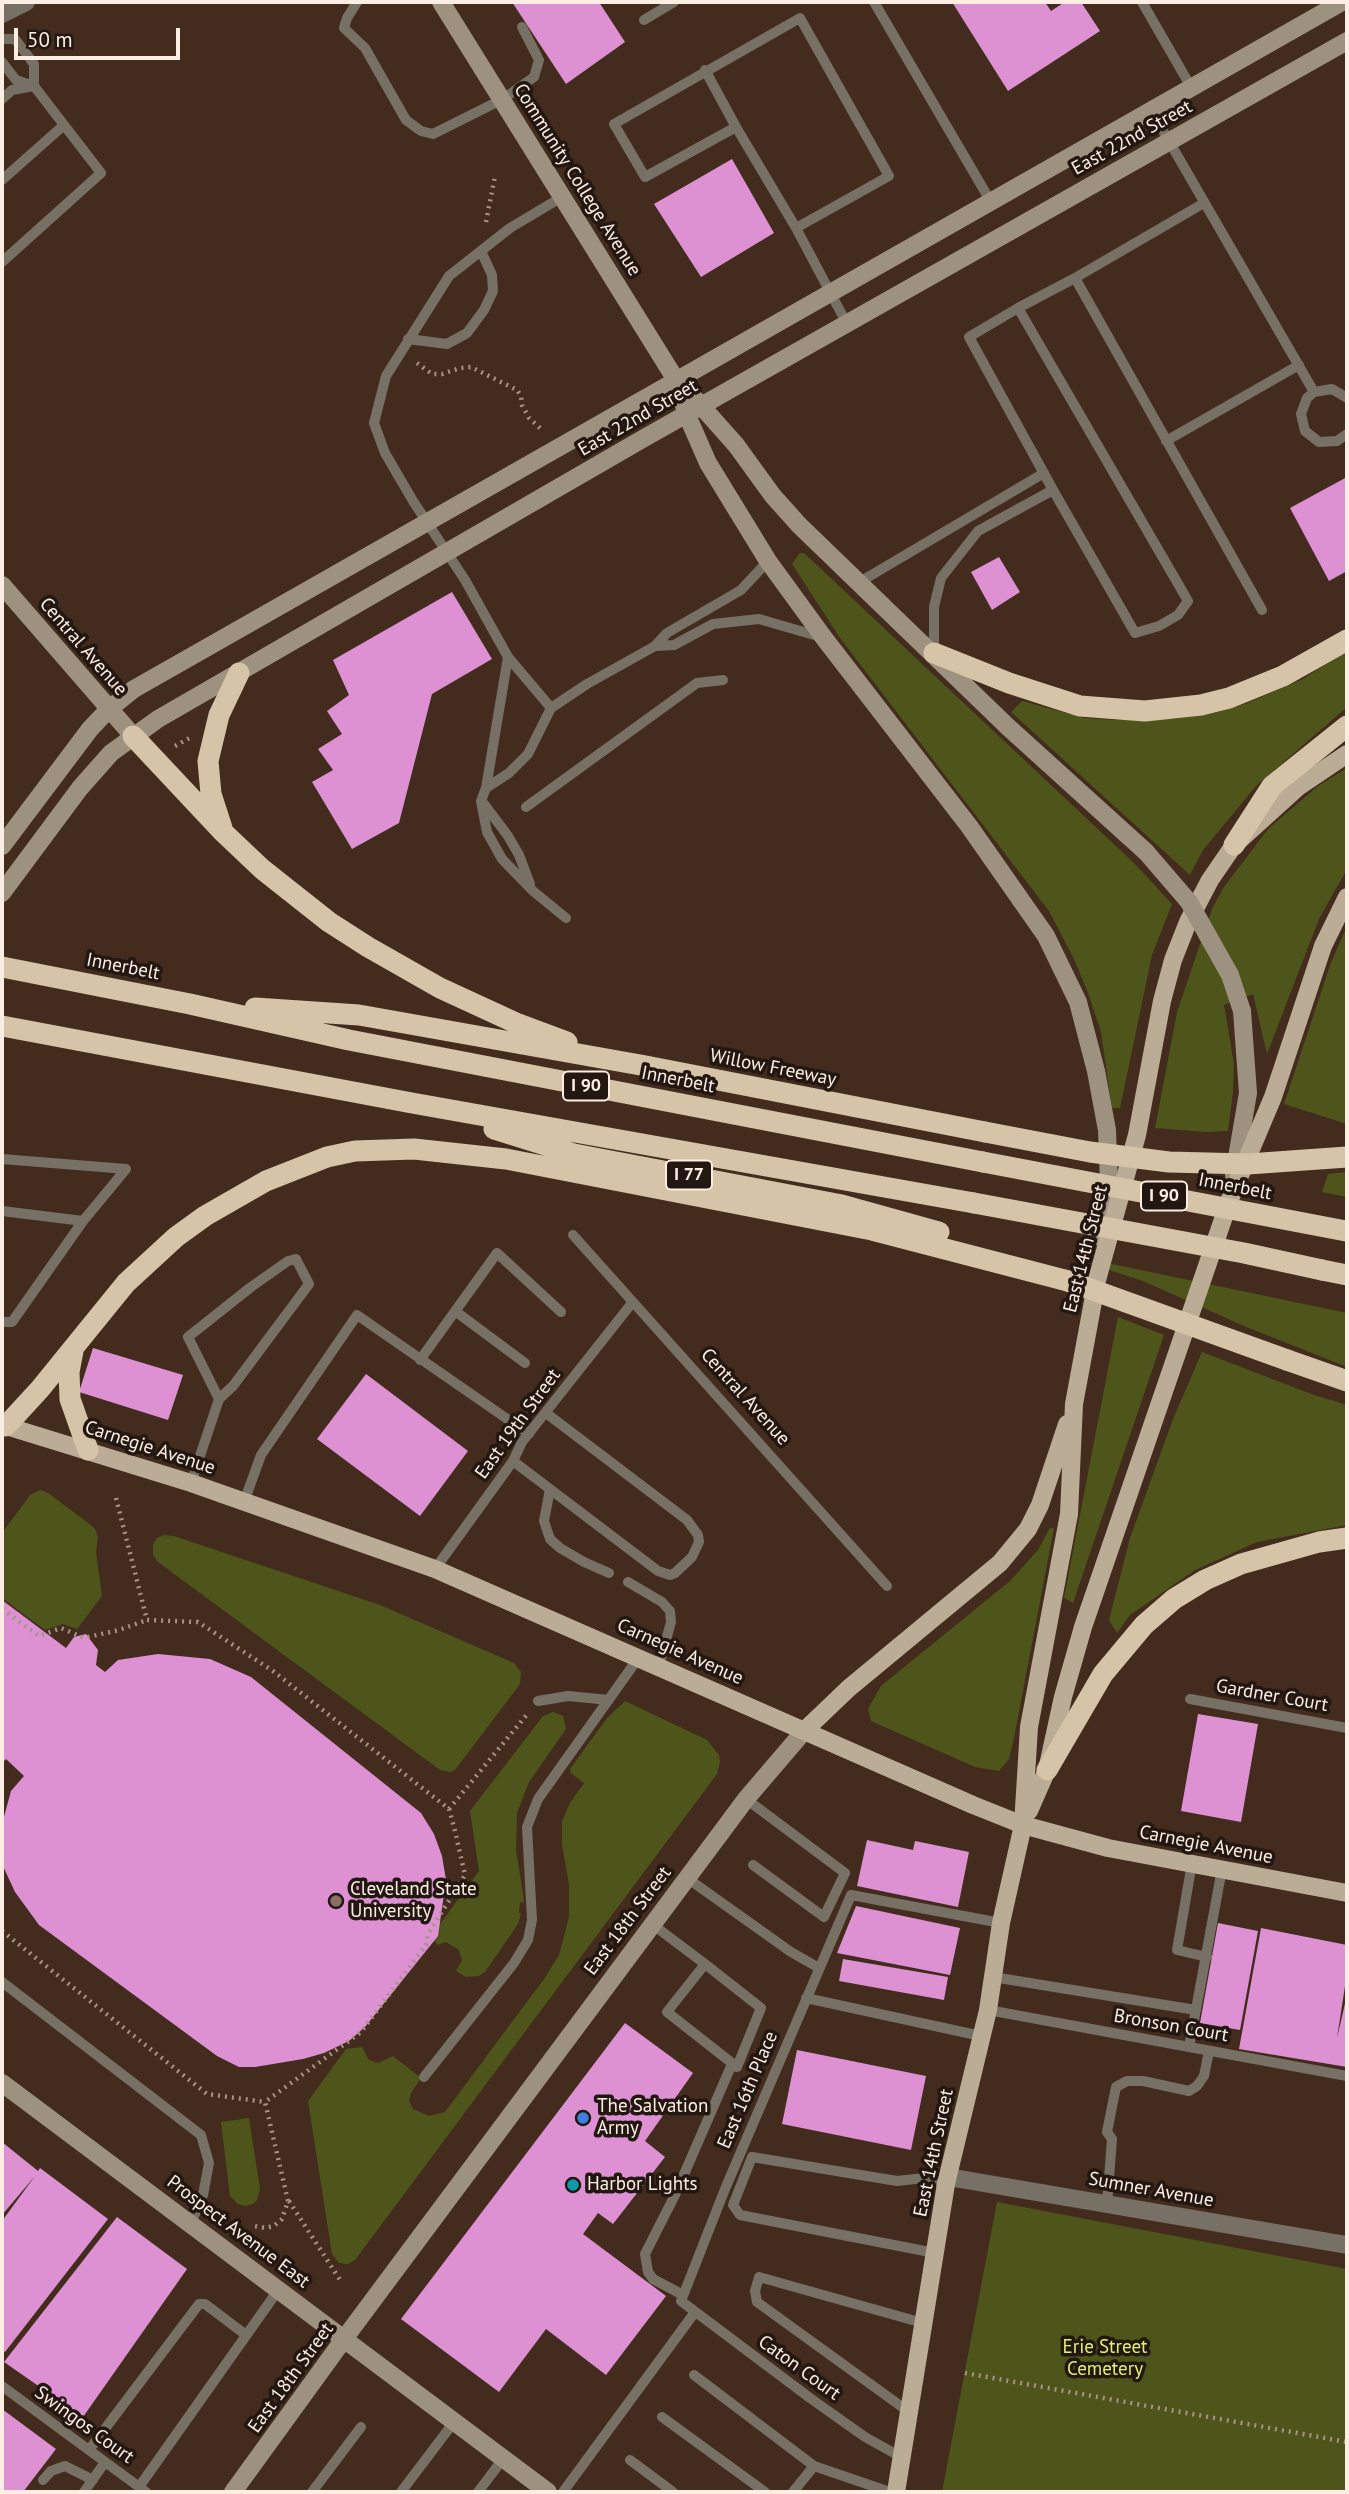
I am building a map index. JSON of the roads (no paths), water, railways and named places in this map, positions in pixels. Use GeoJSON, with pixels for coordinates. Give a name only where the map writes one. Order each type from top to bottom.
{"type":"FeatureCollection","features":[{"type":"Feature","properties":{"kind":"highway"},"geometry":{"type":"LineString","coordinates":[[934,653],[1009,683],[1080,706],[1144,711],[1201,705],[1229,698],[1283,676],[1347,640]]}},
{"type":"Feature","properties":{"kind":"highway"},"geometry":{"type":"LineString","coordinates":[[224,833],[211,794],[208,761],[219,715],[239,673]]}},
{"type":"Feature","properties":{"kind":"highway"},"geometry":{"type":"LineString","coordinates":[[1234,845],[1272,786],[1347,726]]}},
{"type":"Feature","properties":{"kind":"highway"},"geometry":{"type":"LineString","coordinates":[[133,736],[224,833],[296,897],[329,922],[402,968],[516,1023],[646,1066]]}},
{"type":"Feature","properties":{"kind":"highway","name":"Innerbelt"},"geometry":{"type":"LineString","coordinates":[[2,967],[190,1004],[349,1040],[1346,1232]]}},
{"type":"Feature","properties":{"kind":"highway","name":"Willow Freeway"},"geometry":{"type":"LineString","coordinates":[[190,1004],[359,1015],[646,1066],[1090,1152],[1169,1162],[1248,1164],[1347,1157]]}},
{"type":"Feature","properties":{"kind":"highway","name":"I 90"},"geometry":{"type":"LineString","coordinates":[[2,1026],[412,1103],[1230,1250],[1347,1275]]}},
{"type":"Feature","properties":{"kind":"highway","name":"I 77"},"geometry":{"type":"LineString","coordinates":[[412,1103],[574,1154],[842,1205],[967,1247]]}},
{"type":"Feature","properties":{"kind":"highway"},"geometry":{"type":"LineString","coordinates":[[3,1427],[40,1389],[126,1283],[176,1237],[236,1197],[297,1167],[355,1151],[414,1149],[506,1159],[967,1247],[1068,1280],[1347,1381]]}},
{"type":"Feature","properties":{"kind":"highway"},"geometry":{"type":"LineString","coordinates":[[76,1343],[69,1372],[70,1399],[88,1450]]}},
{"type":"Feature","properties":{"kind":"highway"},"geometry":{"type":"LineString","coordinates":[[1046,1770],[1103,1674],[1144,1625],[1174,1599],[1205,1580],[1241,1564],[1319,1542],[1347,1538]]}},
{"type":"Feature","properties":{"kind":"main road","name":"East 14th Street"},"geometry":{"type":"LineString","coordinates":[[896,2492],[947,2181],[988,2010],[1001,1923],[1023,1825],[1030,1727],[1069,1514],[1074,1404],[1097,1280],[1137,1135],[1162,1001],[1173,960],[1188,922],[1210,880],[1234,845],[1298,788],[1347,754]]}},
{"type":"Feature","properties":{"kind":"main road","name":"East 14th Street"},"geometry":{"type":"LineString","coordinates":[[1023,1825],[1046,1770],[1083,1627],[1230,1199],[1273,1097],[1323,946],[1347,897]]}},
{"type":"Feature","properties":{"kind":"main road","name":"East 18th Street"},"geometry":{"type":"LineString","coordinates":[[805,1730],[849,1688],[981,1581],[1013,1548],[1028,1529],[1040,1505],[1074,1404]]}},
{"type":"Feature","properties":{"kind":"main road","name":"Carnegie Avenue"},"geometry":{"type":"LineString","coordinates":[[3,1427],[88,1450],[191,1483],[436,1569],[1023,1825],[1108,1848],[1347,1893]]}},
{"type":"Feature","properties":{"kind":"street"},"geometry":{"type":"LineString","coordinates":[[2,14],[26,2]]}},
{"type":"Feature","properties":{"kind":"street","name":"Community College Avenue"},"geometry":{"type":"LineString","coordinates":[[441,2],[695,411],[708,463],[768,561],[969,826],[1046,936],[1078,1002],[1096,1071],[1107,1130],[1109,1183],[1097,1280]]}},
{"type":"Feature","properties":{"kind":"street","name":"East 22nd Street"},"geometry":{"type":"LineString","coordinates":[[2,846],[74,749],[109,709],[148,680],[1342,2]]}},
{"type":"Feature","properties":{"kind":"street","name":"East 22nd Street"},"geometry":{"type":"LineString","coordinates":[[2,893],[79,788],[111,753],[133,736],[448,551],[1347,41]]}},
{"type":"Feature","properties":{"kind":"street"},"geometry":{"type":"LineString","coordinates":[[695,411],[736,445],[782,506],[858,583],[934,653],[1007,727],[1146,852],[1189,902],[1230,975],[1242,1011],[1248,1093],[1230,1199]]}},
{"type":"Feature","properties":{"kind":"street","name":"Central Avenue"},"geometry":{"type":"LineString","coordinates":[[2,585],[133,736]]}},
{"type":"Feature","properties":{"kind":"street","name":"East 18th Street"},"geometry":{"type":"LineString","coordinates":[[233,2492],[652,1924],[746,1799],[805,1730]]}},
{"type":"Feature","properties":{"kind":"street","name":"Prospect Avenue East"},"geometry":{"type":"LineString","coordinates":[[2,2083],[548,2492]]}},
{"type":"Feature","properties":{"kind":"street","name":"Sumner Avenue"},"geometry":{"type":"LineString","coordinates":[[947,2181],[1107,2204],[1347,2245]]}},
{"type":"Feature","properties":{"kind":"lane"},"geometry":{"type":"LineString","coordinates":[[357,2],[344,28],[365,48],[406,120],[421,131],[433,134],[502,99],[534,77],[539,60],[522,27]]}},
{"type":"Feature","properties":{"kind":"lane"},"geometry":{"type":"LineString","coordinates":[[644,20],[674,2]]}},
{"type":"Feature","properties":{"kind":"lane"},"geometry":{"type":"LineString","coordinates":[[874,2],[991,202]]}},
{"type":"Feature","properties":{"kind":"lane"},"geometry":{"type":"LineString","coordinates":[[1142,2],[1191,87]]}},
{"type":"Feature","properties":{"kind":"lane"},"geometry":{"type":"LineString","coordinates":[[736,127],[645,177],[614,124],[800,18],[889,176],[796,229]]}},
{"type":"Feature","properties":{"kind":"lane"},"geometry":{"type":"LineString","coordinates":[[2,39],[15,39],[34,64],[34,86]]}},
{"type":"Feature","properties":{"kind":"lane"},"geometry":{"type":"LineString","coordinates":[[2,62],[16,80],[34,86],[101,173],[2,262]]}},
{"type":"Feature","properties":{"kind":"lane"},"geometry":{"type":"LineString","coordinates":[[705,70],[847,324]]}},
{"type":"Feature","properties":{"kind":"lane"},"geometry":{"type":"LineString","coordinates":[[2,99],[12,90],[34,86]]}},
{"type":"Feature","properties":{"kind":"lane"},"geometry":{"type":"LineString","coordinates":[[1151,110],[1314,392]]}},
{"type":"Feature","properties":{"kind":"lane"},"geometry":{"type":"LineString","coordinates":[[2,180],[64,125]]}},
{"type":"Feature","properties":{"kind":"lane"},"geometry":{"type":"LineString","coordinates":[[551,708],[508,657],[448,551],[425,523],[385,453],[374,423],[386,376],[449,276],[510,228],[562,197]]}},
{"type":"Feature","properties":{"kind":"lane"},"geometry":{"type":"LineString","coordinates":[[1018,308],[1188,601],[1178,615],[1159,626],[1135,633],[969,337],[1018,308],[1075,278],[1204,203]]}},
{"type":"Feature","properties":{"kind":"lane"},"geometry":{"type":"LineString","coordinates":[[408,339],[447,344],[467,333],[484,310],[493,291],[492,275],[481,251]]}},
{"type":"Feature","properties":{"kind":"lane"},"geometry":{"type":"LineString","coordinates":[[1075,278],[1262,610]]}},
{"type":"Feature","properties":{"kind":"lane"},"geometry":{"type":"LineString","coordinates":[[1166,442],[1298,365]]}},
{"type":"Feature","properties":{"kind":"lane"},"geometry":{"type":"LineString","coordinates":[[1347,398],[1332,389],[1314,392],[1307,398],[1300,414],[1306,431],[1320,442],[1337,441],[1347,434]]}},
{"type":"Feature","properties":{"kind":"lane"},"geometry":{"type":"LineString","coordinates":[[858,583],[1044,473]]}},
{"type":"Feature","properties":{"kind":"lane"},"geometry":{"type":"LineString","coordinates":[[934,653],[934,607],[941,578],[978,531],[1053,490]]}},
{"type":"Feature","properties":{"kind":"lane"},"geometry":{"type":"LineString","coordinates":[[486,788],[509,773],[528,754],[551,708],[587,684],[655,646],[667,633],[741,590],[768,561]]}},
{"type":"Feature","properties":{"kind":"lane"},"geometry":{"type":"LineString","coordinates":[[655,646],[674,645],[713,624],[759,619],[824,638]]}},
{"type":"Feature","properties":{"kind":"lane"},"geometry":{"type":"LineString","coordinates":[[508,657],[486,788],[481,801],[487,832],[502,859],[533,891],[566,918]]}},
{"type":"Feature","properties":{"kind":"lane"},"geometry":{"type":"LineString","coordinates":[[526,807],[697,683],[723,680]]}},
{"type":"Feature","properties":{"kind":"lane"},"geometry":{"type":"LineString","coordinates":[[481,801],[519,855],[533,891]]}},
{"type":"Feature","properties":{"kind":"lane"},"geometry":{"type":"LineString","coordinates":[[2,1159],[126,1168],[83,1222],[12,1322],[2,1322]]}},
{"type":"Feature","properties":{"kind":"lane"},"geometry":{"type":"LineString","coordinates":[[2,1211],[83,1222]]}},
{"type":"Feature","properties":{"kind":"lane","name":"Central Avenue"},"geometry":{"type":"LineString","coordinates":[[573,1235],[887,1586]]}},
{"type":"Feature","properties":{"kind":"lane"},"geometry":{"type":"LineString","coordinates":[[420,1360],[497,1253],[561,1312]]}},
{"type":"Feature","properties":{"kind":"lane"},"geometry":{"type":"LineString","coordinates":[[191,1483],[219,1399],[233,1386],[309,1284],[296,1259],[288,1261],[251,1287],[188,1337],[219,1399]]}},
{"type":"Feature","properties":{"kind":"lane","name":"East 19th Street"},"geometry":{"type":"LineString","coordinates":[[436,1569],[513,1461],[529,1434],[632,1303]]}},
{"type":"Feature","properties":{"kind":"lane"},"geometry":{"type":"LineString","coordinates":[[455,1311],[525,1363]]}},
{"type":"Feature","properties":{"kind":"lane"},"geometry":{"type":"LineString","coordinates":[[244,1502],[261,1455],[357,1315],[529,1434]]}},
{"type":"Feature","properties":{"kind":"lane"},"geometry":{"type":"LineString","coordinates":[[513,1461],[658,1571],[670,1575],[675,1573],[692,1557],[699,1542],[695,1529],[687,1520],[546,1413]]}},
{"type":"Feature","properties":{"kind":"lane"},"geometry":{"type":"LineString","coordinates":[[550,1489],[544,1521],[550,1539],[584,1562],[609,1573]]}},
{"type":"Feature","properties":{"kind":"lane"},"geometry":{"type":"LineString","coordinates":[[628,1582],[662,1602],[670,1611],[671,1622],[659,1666]]}},
{"type":"Feature","properties":{"kind":"lane"},"geometry":{"type":"LineString","coordinates":[[424,2077],[514,1963],[528,1940],[532,1907],[527,1827],[538,1800],[639,1657]]}},
{"type":"Feature","properties":{"kind":"lane"},"geometry":{"type":"LineString","coordinates":[[538,1701],[568,1696],[609,1700]]}},
{"type":"Feature","properties":{"kind":"lane","name":"Gardner Court"},"geometry":{"type":"LineString","coordinates":[[1190,1699],[1347,1728]]}},
{"type":"Feature","properties":{"kind":"lane"},"geometry":{"type":"LineString","coordinates":[[746,1799],[845,1873],[824,1917]]}},
{"type":"Feature","properties":{"kind":"lane"},"geometry":{"type":"LineString","coordinates":[[1192,1863],[1177,1950],[1207,1957]]}},
{"type":"Feature","properties":{"kind":"lane"},"geometry":{"type":"LineString","coordinates":[[753,1865],[837,1926]]}},
{"type":"Feature","properties":{"kind":"lane"},"geometry":{"type":"LineString","coordinates":[[1189,2047],[1222,1869]]}},
{"type":"Feature","properties":{"kind":"lane"},"geometry":{"type":"LineString","coordinates":[[687,1878],[790,1952],[819,1968]]}},
{"type":"Feature","properties":{"kind":"lane","name":"East 16th Place"},"geometry":{"type":"LineString","coordinates":[[682,2298],[724,2189],[850,1895],[1001,1923]]}},
{"type":"Feature","properties":{"kind":"lane"},"geometry":{"type":"LineString","coordinates":[[652,1924],[705,1964],[667,2012],[732,2064]]}},
{"type":"Feature","properties":{"kind":"lane","name":"Caton Court"},"geometry":{"type":"LineString","coordinates":[[705,1964],[761,2008],[737,2067],[732,2064],[676,2195],[645,2254],[648,2272],[662,2286],[682,2298],[695,2312],[821,2406],[865,2437],[901,2457]]}},
{"type":"Feature","properties":{"kind":"lane"},"geometry":{"type":"LineString","coordinates":[[993,1977],[1196,2010]]}},
{"type":"Feature","properties":{"kind":"lane"},"geometry":{"type":"LineString","coordinates":[[2,1982],[201,2135],[209,2163],[203,2195],[191,2223]]}},
{"type":"Feature","properties":{"kind":"lane"},"geometry":{"type":"LineString","coordinates":[[806,1998],[981,2036]]}},
{"type":"Feature","properties":{"kind":"lane","name":"Bronson Court"},"geometry":{"type":"LineString","coordinates":[[988,2010],[1347,2076]]}},
{"type":"Feature","properties":{"kind":"lane"},"geometry":{"type":"LineString","coordinates":[[1107,2204],[1112,2139],[1107,2132],[1116,2087],[1127,2081],[1143,2081],[1189,2091],[1198,2086],[1204,2076],[1209,2051]]}},
{"type":"Feature","properties":{"kind":"lane"},"geometry":{"type":"LineString","coordinates":[[935,2253],[740,2215],[733,2205],[752,2157],[897,2181],[923,2178],[947,2181]]}},
{"type":"Feature","properties":{"kind":"lane"},"geometry":{"type":"LineString","coordinates":[[909,2412],[757,2302],[755,2291],[759,2277],[923,2323]]}},
{"type":"Feature","properties":{"kind":"lane"},"geometry":{"type":"LineString","coordinates":[[142,2490],[279,2288]]}},
{"type":"Feature","properties":{"kind":"lane"},"geometry":{"type":"LineString","coordinates":[[89,2450],[199,2304],[205,2304],[246,2335]]}},
{"type":"Feature","properties":{"kind":"lane"},"geometry":{"type":"LineString","coordinates":[[563,2492],[695,2312]]}},
{"type":"Feature","properties":{"kind":"lane"},"geometry":{"type":"LineString","coordinates":[[694,2375],[814,2466],[890,2492]]}},
{"type":"Feature","properties":{"kind":"lane","name":"Swingos Court"},"geometry":{"type":"LineString","coordinates":[[2,2386],[142,2490]]}},
{"type":"Feature","properties":{"kind":"lane"},"geometry":{"type":"LineString","coordinates":[[662,2417],[765,2492]]}},
{"type":"Feature","properties":{"kind":"lane"},"geometry":{"type":"LineString","coordinates":[[401,2492],[454,2422]]}},
{"type":"Feature","properties":{"kind":"lane"},"geometry":{"type":"LineString","coordinates":[[313,2492],[361,2427]]}},
{"type":"Feature","properties":{"kind":"lane"},"geometry":{"type":"LineString","coordinates":[[478,2492],[503,2459]]}},
{"type":"Feature","properties":{"kind":"lane"},"geometry":{"type":"LineString","coordinates":[[630,2460],[673,2492]]}},
{"type":"Feature","properties":{"kind":"lane"},"geometry":{"type":"LineString","coordinates":[[84,2492],[105,2462]]}},
{"type":"Feature","properties":{"kind":"lane"},"geometry":{"type":"LineString","coordinates":[[43,2480],[51,2470],[65,2466],[93,2480]]}},
{"type":"Feature","properties":{"kind":"lane"},"geometry":{"type":"LineString","coordinates":[[793,2492],[814,2466]]}},
{"type":"Feature","properties":{"kind":"place","name":"Cleveland State University"},"geometry":{"type":"Point","coordinates":[336,1901]}},
{"type":"Feature","properties":{"kind":"place","name":"The Salvation Army"},"geometry":{"type":"Point","coordinates":[583,2118]}},
{"type":"Feature","properties":{"kind":"place","name":"Harbor Lights"},"geometry":{"type":"Point","coordinates":[573,2185]}},
{"type":"Feature","properties":{"kind":"park label","name":"Erie Street Cemetery"},"geometry":{"type":"Point","coordinates":[1105,2359]}}]}
